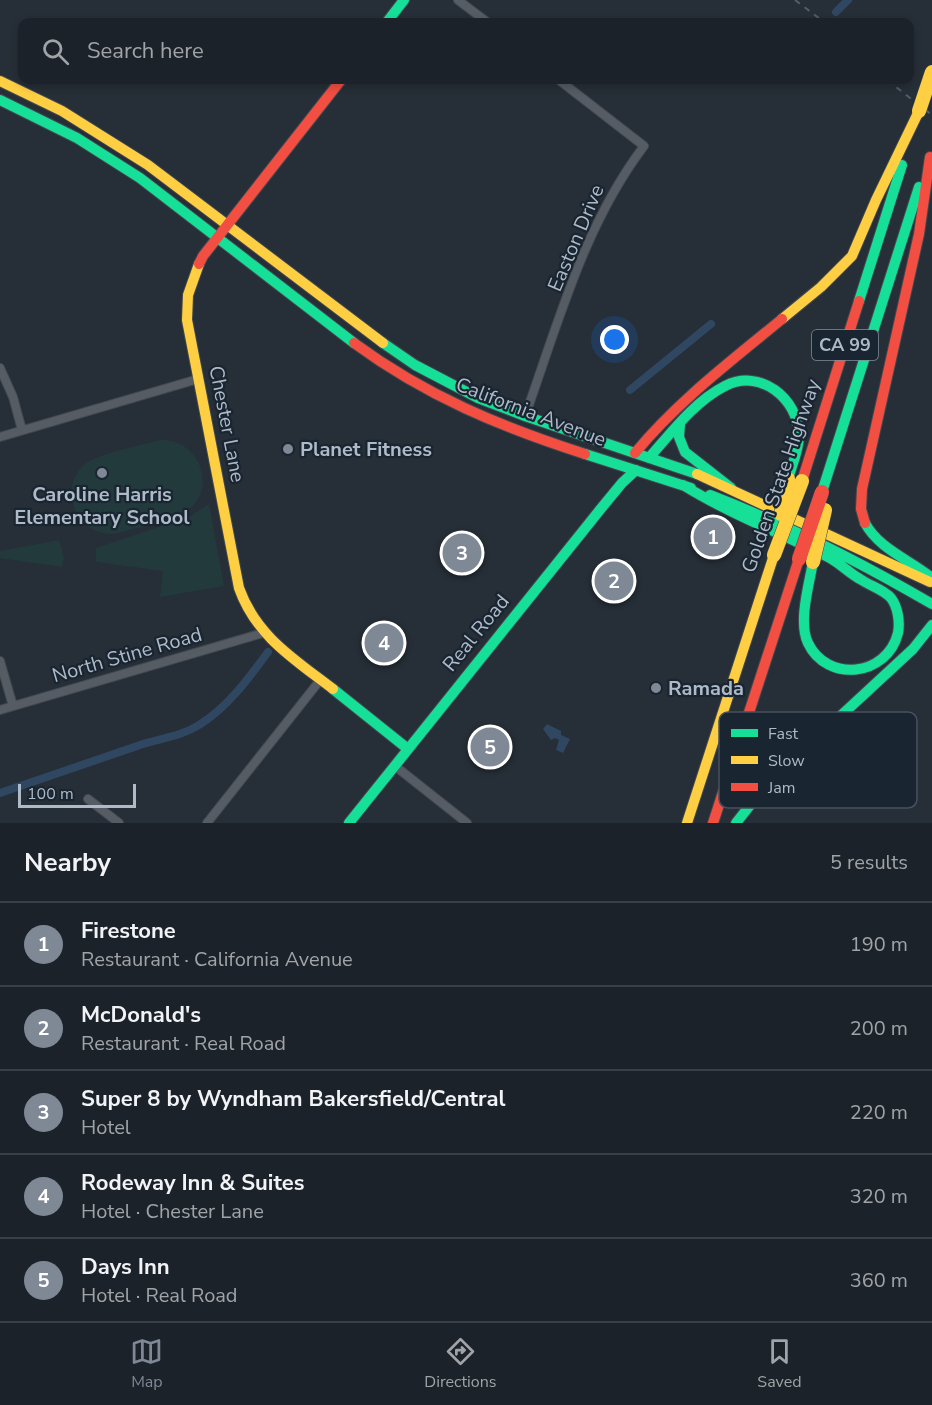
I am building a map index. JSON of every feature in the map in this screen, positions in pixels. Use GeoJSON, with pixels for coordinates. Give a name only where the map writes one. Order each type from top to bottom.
{"type":"FeatureCollection","features":[{"type":"Feature","properties":{"kind":"main road"},"geometry":{"type":"LineString","coordinates":[[390,18],[404,0]]}},
{"type":"Feature","properties":{"kind":"main road","name":"Golden State Highway"},"geometry":{"type":"LineString","coordinates":[[723,712],[774,555],[795,480],[932,72]]}},
{"type":"Feature","properties":{"kind":"main road","name":"California Avenue"},"geometry":{"type":"LineString","coordinates":[[0,81],[47,103],[131,152],[402,357],[460,390],[525,416],[692,472],[731,488],[932,583]]}},
{"type":"Feature","properties":{"kind":"main road","name":"Chester Lane"},"geometry":{"type":"LineString","coordinates":[[338,84],[227,224],[197,267],[188,294],[187,320],[240,592],[254,621],[263,633],[408,748]]}},
{"type":"Feature","properties":{"kind":"main road","name":"California Avenue"},"geometry":{"type":"LineString","coordinates":[[0,100],[71,134],[107,156],[402,377],[447,402],[515,431],[683,485],[784,526],[858,562],[932,604]]}},
{"type":"Feature","properties":{"kind":"main road"},"geometry":{"type":"LineString","coordinates":[[24,110],[35,111],[47,103]]}},
{"type":"Feature","properties":{"kind":"main road"},"geometry":{"type":"LineString","coordinates":[[636,470],[635,453],[660,423],[840,270],[852,256],[876,200],[920,111]]}},
{"type":"Feature","properties":{"kind":"main road"},"geometry":{"type":"LineString","coordinates":[[931,154],[919,234],[862,489],[860,510],[864,523],[876,541],[924,570],[932,578]]}},
{"type":"Feature","properties":{"kind":"main road","name":"CA 99"},"geometry":{"type":"LineString","coordinates":[[806,561],[838,443],[906,224],[931,154]]}},
{"type":"Feature","properties":{"kind":"main road"},"geometry":{"type":"LineString","coordinates":[[340,332],[347,328],[388,356],[402,357]]}},
{"type":"Feature","properties":{"kind":"main road"},"geometry":{"type":"LineString","coordinates":[[402,377],[404,374],[411,374],[449,391],[460,390]]}},
{"type":"Feature","properties":{"kind":"main road","name":"Real Road"},"geometry":{"type":"LineString","coordinates":[[349,823],[604,504],[622,483],[708,398],[733,382],[754,381],[773,388],[788,401],[798,423],[799,443],[795,480]]}},
{"type":"Feature","properties":{"kind":"main road"},"geometry":{"type":"LineString","coordinates":[[447,402],[467,403],[514,421],[521,420],[525,416]]}},
{"type":"Feature","properties":{"kind":"main road"},"geometry":{"type":"LineString","coordinates":[[680,424],[679,437],[685,452],[731,488]]}},
{"type":"Feature","properties":{"kind":"main road"},"geometry":{"type":"LineString","coordinates":[[683,485],[733,514],[897,590],[917,594]]}},
{"type":"Feature","properties":{"kind":"main road"},"geometry":{"type":"LineString","coordinates":[[806,561],[803,623],[807,642],[819,658],[835,668],[863,669],[882,661],[893,646],[898,636],[898,613],[887,595],[855,576],[841,564]]}},
{"type":"Feature","properties":{"kind":"main road"},"geometry":{"type":"LineString","coordinates":[[752,712],[806,561]]}},
{"type":"Feature","properties":{"kind":"main road"},"geometry":{"type":"LineString","coordinates":[[845,712],[913,649],[932,625]]}},
{"type":"Feature","properties":{"kind":"main road","name":"Golden State Highway"},"geometry":{"type":"LineString","coordinates":[[687,823],[719,724]]}},
{"type":"Feature","properties":{"kind":"main road"},"geometry":{"type":"LineString","coordinates":[[713,823],[719,806]]}},
{"type":"Feature","properties":{"kind":"main road"},"geometry":{"type":"LineString","coordinates":[[736,823],[746,808]]}},
{"type":"Feature","properties":{"kind":"street"},"geometry":{"type":"LineString","coordinates":[[458,0],[482,18]]}},
{"type":"Feature","properties":{"kind":"street","name":"Easton Drive"},"geometry":{"type":"LineString","coordinates":[[525,416],[594,228],[620,180],[644,146],[564,84]]}},
{"type":"Feature","properties":{"kind":"street"},"geometry":{"type":"LineString","coordinates":[[0,368],[22,430]]}},
{"type":"Feature","properties":{"kind":"street"},"geometry":{"type":"LineString","coordinates":[[0,437],[198,379]]}},
{"type":"Feature","properties":{"kind":"street","name":"North Stine Road"},"geometry":{"type":"LineString","coordinates":[[0,710],[263,633]]}},
{"type":"Feature","properties":{"kind":"street"},"geometry":{"type":"LineString","coordinates":[[0,661],[13,706]]}},
{"type":"Feature","properties":{"kind":"street"},"geometry":{"type":"LineString","coordinates":[[207,823],[321,680]]}},
{"type":"Feature","properties":{"kind":"street"},"geometry":{"type":"LineString","coordinates":[[394,766],[467,823]]}},
{"type":"Feature","properties":{"kind":"street"},"geometry":{"type":"LineString","coordinates":[[88,799],[119,823]]}},
{"type":"Feature","properties":{"kind":"green space"},"geometry":{"type":"Polygon","coordinates":[[[160,440],[186,447],[195,456],[201,467],[203,480],[201,492],[195,503],[184,513],[170,519],[118,533],[104,533],[92,529],[76,511],[72,500],[72,488],[76,476],[84,465],[109,454],[160,440]]]}},
{"type":"Feature","properties":{"kind":"green space"},"geometry":{"type":"Polygon","coordinates":[[[209,504],[224,586],[160,597],[163,571],[96,562],[96,548],[189,517],[209,504]]]}},
{"type":"Feature","properties":{"kind":"green space"},"geometry":{"type":"Polygon","coordinates":[[[59,540],[64,557],[62,567],[0,558],[0,551],[59,540]]]}},
{"type":"Feature","properties":{"kind":"water"},"geometry":{"type":"Polygon","coordinates":[[[547,724],[570,739],[563,753],[556,750],[559,740],[555,738],[551,740],[543,729],[547,724]]]}},
{"type":"Feature","properties":{"kind":"waterway"},"geometry":{"type":"LineString","coordinates":[[836,12],[848,0]]}},
{"type":"Feature","properties":{"kind":"waterway"},"geometry":{"type":"LineString","coordinates":[[630,390],[711,324]]}},
{"type":"Feature","properties":{"kind":"waterway"},"geometry":{"type":"LineString","coordinates":[[0,793],[192,729],[228,701],[268,652]]}},
{"type":"Feature","properties":{"kind":"railway"},"geometry":{"type":"LineString","coordinates":[[795,0],[819,18]]}},
{"type":"Feature","properties":{"kind":"railway"},"geometry":{"type":"LineString","coordinates":[[892,84],[932,115]]}},
{"type":"Feature","properties":{"kind":"traffic: fast"},"geometry":{"type":"LineString","coordinates":[[390,18],[404,0]]}},
{"type":"Feature","properties":{"kind":"traffic: fast"},"geometry":{"type":"LineString","coordinates":[[0,100],[77,138],[140,178],[354,343]]}},
{"type":"Feature","properties":{"kind":"traffic: fast"},"geometry":{"type":"LineString","coordinates":[[859,301],[902,165]]}},
{"type":"Feature","properties":{"kind":"traffic: fast"},"geometry":{"type":"LineString","coordinates":[[822,492],[919,187]]}},
{"type":"Feature","properties":{"kind":"traffic: fast"},"geometry":{"type":"LineString","coordinates":[[383,343],[415,365],[478,398],[697,474]]}},
{"type":"Feature","properties":{"kind":"traffic: fast"},"geometry":{"type":"LineString","coordinates":[[649,458],[684,418],[714,392],[738,381],[751,381],[764,384],[784,398],[797,422],[798,446],[788,479]]}},
{"type":"Feature","properties":{"kind":"traffic: fast"},"geometry":{"type":"LineString","coordinates":[[680,424],[679,437],[685,452],[731,488]]}},
{"type":"Feature","properties":{"kind":"traffic: fast"},"geometry":{"type":"LineString","coordinates":[[585,454],[691,488]]}},
{"type":"Feature","properties":{"kind":"traffic: fast"},"geometry":{"type":"LineString","coordinates":[[349,823],[599,511],[636,470]]}},
{"type":"Feature","properties":{"kind":"traffic: fast"},"geometry":{"type":"LineString","coordinates":[[683,485],[737,514],[830,558],[856,577],[888,595],[897,610],[899,629],[892,648],[882,659],[856,670],[842,669],[817,656],[808,643],[804,625],[805,603],[813,562]]}},
{"type":"Feature","properties":{"kind":"traffic: fast"},"geometry":{"type":"LineString","coordinates":[[710,495],[823,545],[932,604]]}},
{"type":"Feature","properties":{"kind":"traffic: fast"},"geometry":{"type":"LineString","coordinates":[[865,523],[878,540],[932,578]]}},
{"type":"Feature","properties":{"kind":"traffic: fast"},"geometry":{"type":"LineString","coordinates":[[845,712],[913,649],[932,625]]}},
{"type":"Feature","properties":{"kind":"traffic: fast"},"geometry":{"type":"LineString","coordinates":[[333,689],[408,749]]}},
{"type":"Feature","properties":{"kind":"traffic: fast"},"geometry":{"type":"LineString","coordinates":[[736,823],[748,808]]}},
{"type":"Feature","properties":{"kind":"traffic: slow"},"geometry":{"type":"LineString","coordinates":[[919,111],[932,72]]}},
{"type":"Feature","properties":{"kind":"traffic: slow"},"geometry":{"type":"LineString","coordinates":[[0,81],[62,111],[148,165],[383,343]]}},
{"type":"Feature","properties":{"kind":"traffic: slow"},"geometry":{"type":"LineString","coordinates":[[782,319],[821,287],[852,256],[919,111]]}},
{"type":"Feature","properties":{"kind":"traffic: slow"},"geometry":{"type":"LineString","coordinates":[[199,264],[188,295],[187,320],[239,588],[246,605],[266,633],[291,657],[333,689]]}},
{"type":"Feature","properties":{"kind":"traffic: slow"},"geometry":{"type":"LineString","coordinates":[[697,474],[930,582]]}},
{"type":"Feature","properties":{"kind":"traffic: slow"},"geometry":{"type":"LineString","coordinates":[[781,514],[788,479]]}},
{"type":"Feature","properties":{"kind":"traffic: slow"},"geometry":{"type":"LineString","coordinates":[[774,555],[802,481]]}},
{"type":"Feature","properties":{"kind":"traffic: slow"},"geometry":{"type":"LineString","coordinates":[[813,562],[825,510]]}},
{"type":"Feature","properties":{"kind":"traffic: slow"},"geometry":{"type":"LineString","coordinates":[[723,712],[774,555]]}},
{"type":"Feature","properties":{"kind":"traffic: slow"},"geometry":{"type":"LineString","coordinates":[[687,823],[719,724]]}},
{"type":"Feature","properties":{"kind":"traffic: jam"},"geometry":{"type":"LineString","coordinates":[[199,264],[338,84]]}},
{"type":"Feature","properties":{"kind":"traffic: jam"},"geometry":{"type":"LineString","coordinates":[[865,523],[861,509],[862,489],[919,234],[930,157]]}},
{"type":"Feature","properties":{"kind":"traffic: jam"},"geometry":{"type":"LineString","coordinates":[[802,481],[859,301]]}},
{"type":"Feature","properties":{"kind":"traffic: jam"},"geometry":{"type":"LineString","coordinates":[[635,453],[687,399],[782,319]]}},
{"type":"Feature","properties":{"kind":"traffic: jam"},"geometry":{"type":"LineString","coordinates":[[354,343],[409,379],[465,408],[524,433],[585,454]]}},
{"type":"Feature","properties":{"kind":"traffic: jam"},"geometry":{"type":"LineString","coordinates":[[799,559],[822,492]]}},
{"type":"Feature","properties":{"kind":"traffic: jam"},"geometry":{"type":"LineString","coordinates":[[749,712],[799,559]]}},
{"type":"Feature","properties":{"kind":"traffic: jam"},"geometry":{"type":"LineString","coordinates":[[713,823],[719,805]]}},
{"type":"Feature","properties":{"kind":"place","name":"Planet Fitness"},"geometry":{"type":"Point","coordinates":[288,449]}},
{"type":"Feature","properties":{"kind":"place","name":"Caroline Harris Elementary School"},"geometry":{"type":"Point","coordinates":[102,473]}},
{"type":"Feature","properties":{"kind":"place","name":"Firestone"},"geometry":{"type":"Point","coordinates":[713,537]}},
{"type":"Feature","properties":{"kind":"place","name":"Super 8 by Wyndham Bakersfield/Central"},"geometry":{"type":"Point","coordinates":[462,553]}},
{"type":"Feature","properties":{"kind":"place","name":"McDonald's"},"geometry":{"type":"Point","coordinates":[614,581]}},
{"type":"Feature","properties":{"kind":"place","name":"Rodeway Inn & Suites"},"geometry":{"type":"Point","coordinates":[384,643]}},
{"type":"Feature","properties":{"kind":"place","name":"Ramada"},"geometry":{"type":"Point","coordinates":[656,688]}},
{"type":"Feature","properties":{"kind":"place","name":"Days Inn"},"geometry":{"type":"Point","coordinates":[490,747]}}]}
